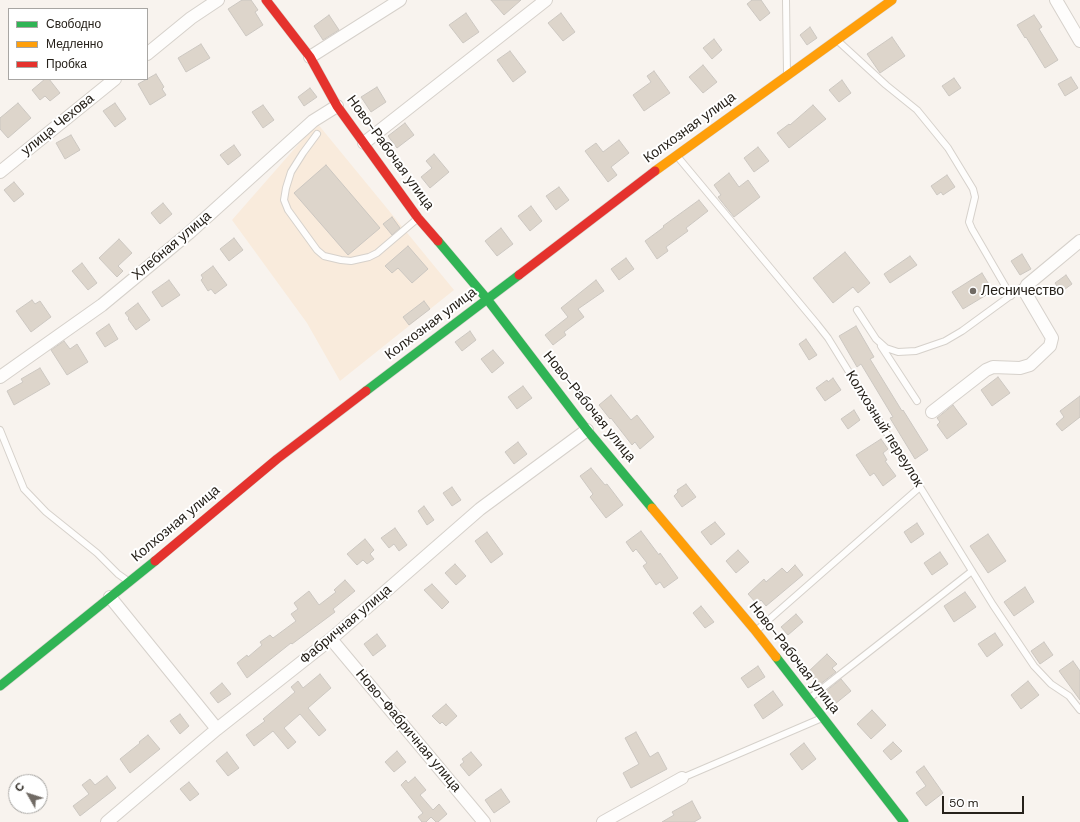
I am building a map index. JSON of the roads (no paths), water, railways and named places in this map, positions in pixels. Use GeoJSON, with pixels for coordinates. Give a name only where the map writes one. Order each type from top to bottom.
{"type":"FeatureCollection","features":[{"type":"Feature","properties":{"kind":"street"},"geometry":{"type":"LineString","coordinates":[[148,53],[191,18],[218,0]]}},
{"type":"Feature","properties":{"kind":"street","name":"Ново-Рабочая улица"},"geometry":{"type":"LineString","coordinates":[[266,0],[310,57],[337,106],[418,218],[487,299],[587,430],[756,631],[904,822]]}},
{"type":"Feature","properties":{"kind":"street"},"geometry":{"type":"LineString","coordinates":[[310,57],[400,0]]}},
{"type":"Feature","properties":{"kind":"street"},"geometry":{"type":"LineString","coordinates":[[364,143],[546,0]]}},
{"type":"Feature","properties":{"kind":"street","name":"Колхозная улица"},"geometry":{"type":"LineString","coordinates":[[0,686],[129,582],[277,459],[676,155],[892,0]]}},
{"type":"Feature","properties":{"kind":"street"},"geometry":{"type":"LineString","coordinates":[[1056,0],[1080,42]]}},
{"type":"Feature","properties":{"kind":"street","name":"улица Чехова"},"geometry":{"type":"LineString","coordinates":[[0,172],[114,80]]}},
{"type":"Feature","properties":{"kind":"street","name":"Хлебная улица"},"geometry":{"type":"LineString","coordinates":[[0,377],[102,305],[189,233],[313,121],[337,106]]}},
{"type":"Feature","properties":{"kind":"street"},"geometry":{"type":"LineString","coordinates":[[932,412],[986,370],[993,367],[1020,368],[1030,365],[1050,346],[1052,338],[1025,292],[1027,284],[1080,241]]}},
{"type":"Feature","properties":{"kind":"street","name":"Фабричная улица"},"geometry":{"type":"LineString","coordinates":[[110,821],[217,729],[331,639],[480,509],[587,430]]}},
{"type":"Feature","properties":{"kind":"street"},"geometry":{"type":"LineString","coordinates":[[110,597],[217,729]]}},
{"type":"Feature","properties":{"kind":"street","name":"Ново-Фабричная улица"},"geometry":{"type":"LineString","coordinates":[[331,639],[484,822]]}},
{"type":"Feature","properties":{"kind":"street"},"geometry":{"type":"LineString","coordinates":[[603,822],[682,778]]}},
{"type":"Feature","properties":{"kind":"lane"},"geometry":{"type":"LineString","coordinates":[[786,0],[788,75]]}},
{"type":"Feature","properties":{"kind":"lane"},"geometry":{"type":"LineString","coordinates":[[837,40],[886,85],[917,110],[948,148],[973,190],[975,197],[969,222],[1011,296]]}},
{"type":"Feature","properties":{"kind":"lane"},"geometry":{"type":"LineString","coordinates":[[317,134],[291,172],[284,200],[288,210],[317,250],[324,256],[351,261],[369,257],[377,253],[418,218]]}},
{"type":"Feature","properties":{"kind":"lane","name":"Колхозный переулок"},"geometry":{"type":"LineString","coordinates":[[676,155],[828,338],[972,571],[1034,666],[1050,684],[1069,696],[1080,710]]}},
{"type":"Feature","properties":{"kind":"lane"},"geometry":{"type":"LineString","coordinates":[[876,339],[886,348],[898,352],[916,351],[945,340],[962,331],[1027,284]]}},
{"type":"Feature","properties":{"kind":"lane"},"geometry":{"type":"LineString","coordinates":[[857,310],[918,401]]}},
{"type":"Feature","properties":{"kind":"lane"},"geometry":{"type":"LineString","coordinates":[[0,430],[24,489],[46,512],[97,553],[118,574],[129,582]]}},
{"type":"Feature","properties":{"kind":"lane"},"geometry":{"type":"LineString","coordinates":[[756,631],[920,487]]}},
{"type":"Feature","properties":{"kind":"lane"},"geometry":{"type":"LineString","coordinates":[[809,699],[972,571]]}},
{"type":"Feature","properties":{"kind":"lane"},"geometry":{"type":"LineString","coordinates":[[682,778],[823,717]]}},
{"type":"Feature","properties":{"kind":"place","name":"Лесничество"},"geometry":{"type":"Point","coordinates":[973,291]}}]}
